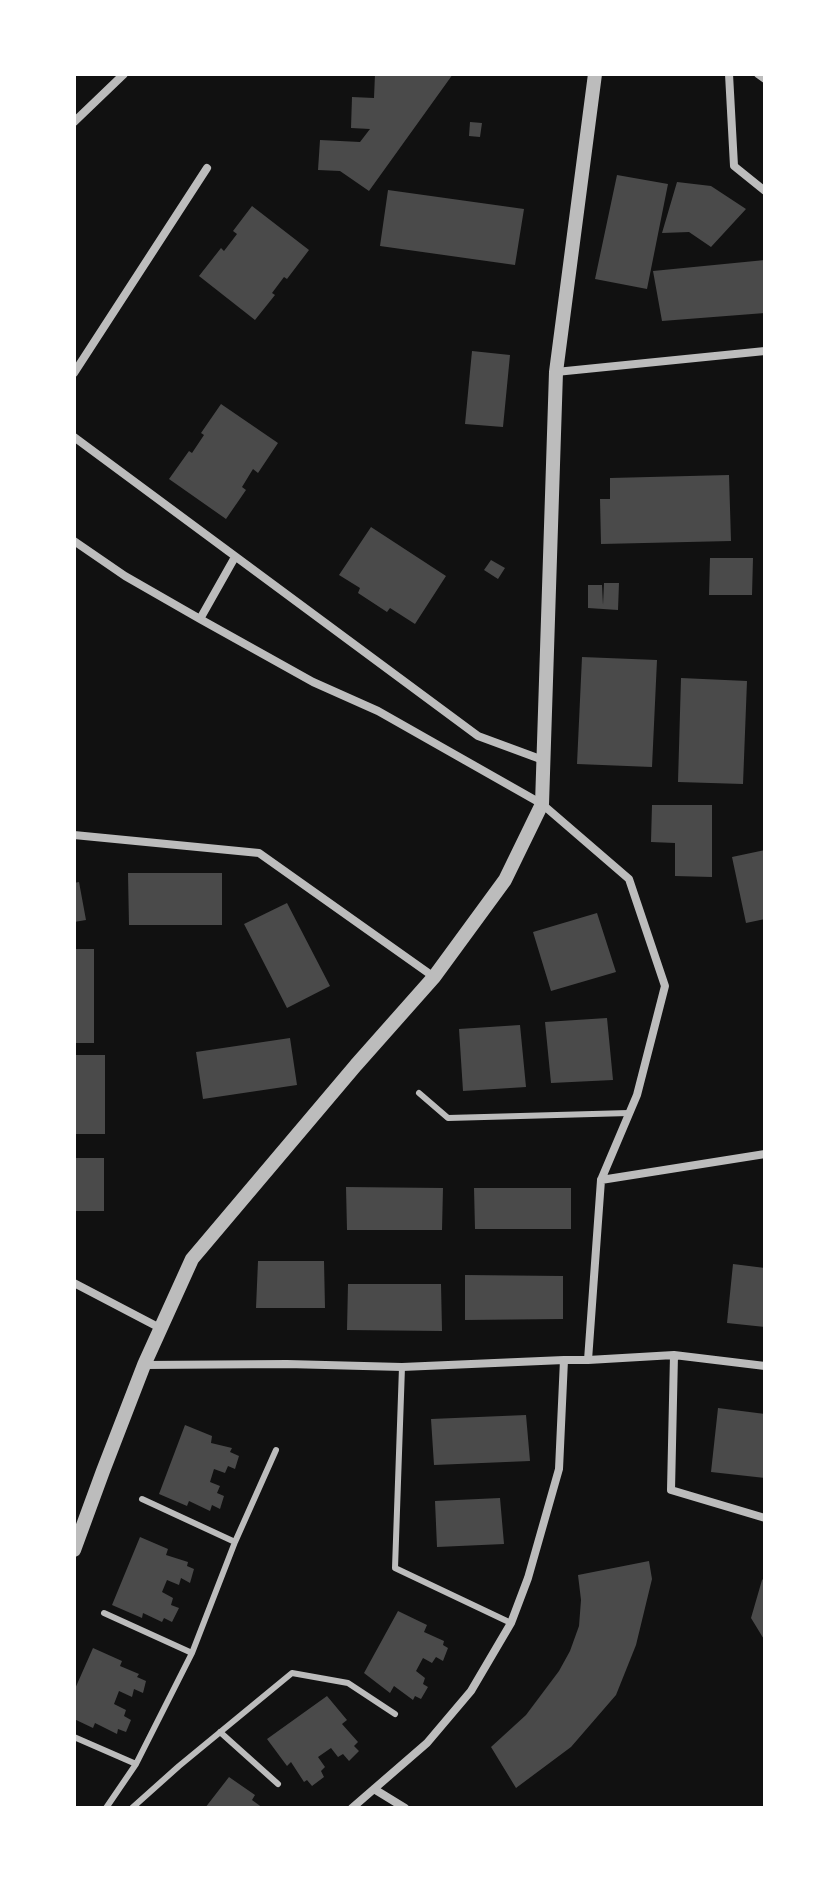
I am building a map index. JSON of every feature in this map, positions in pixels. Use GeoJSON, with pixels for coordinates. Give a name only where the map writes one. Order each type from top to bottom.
{"type":"FeatureCollection","features":[{"type":"Feature","properties":{"kind":"street"},"geometry":{"type":"LineString","coordinates":[[74,122],[124,74]]}},
{"type":"Feature","properties":{"kind":"street"},"geometry":{"type":"LineString","coordinates":[[74,1550],[144,1365],[192,1259],[434,977],[505,880],[542,804],[556,372],[595,74]]}},
{"type":"Feature","properties":{"kind":"street"},"geometry":{"type":"LineString","coordinates":[[729,74],[734,166],[765,191]]}},
{"type":"Feature","properties":{"kind":"street"},"geometry":{"type":"LineString","coordinates":[[758,74],[765,79]]}},
{"type":"Feature","properties":{"kind":"street"},"geometry":{"type":"LineString","coordinates":[[74,373],[207,168]]}},
{"type":"Feature","properties":{"kind":"street"},"geometry":{"type":"LineString","coordinates":[[556,372],[765,351]]}},
{"type":"Feature","properties":{"kind":"street"},"geometry":{"type":"LineString","coordinates":[[74,437],[478,736],[543,760]]}},
{"type":"Feature","properties":{"kind":"street"},"geometry":{"type":"LineString","coordinates":[[74,541],[125,576],[200,619],[313,682],[378,711],[542,804],[629,879],[665,986],[637,1095],[601,1180],[588,1360]]}},
{"type":"Feature","properties":{"kind":"street"},"geometry":{"type":"LineString","coordinates":[[200,619],[235,557]]}},
{"type":"Feature","properties":{"kind":"street"},"geometry":{"type":"LineString","coordinates":[[74,835],[259,853],[434,977]]}},
{"type":"Feature","properties":{"kind":"street"},"geometry":{"type":"LineString","coordinates":[[601,1180],[765,1154]]}},
{"type":"Feature","properties":{"kind":"street"},"geometry":{"type":"LineString","coordinates":[[74,1283],[160,1328]]}},
{"type":"Feature","properties":{"kind":"street"},"geometry":{"type":"LineString","coordinates":[[144,1365],[402,1367],[674,1355],[765,1366]]}},
{"type":"Feature","properties":{"kind":"street"},"geometry":{"type":"LineString","coordinates":[[674,1355],[671,1490],[765,1518]]}},
{"type":"Feature","properties":{"kind":"street"},"geometry":{"type":"LineString","coordinates":[[352,1808],[427,1743],[471,1691],[511,1623],[528,1578],[559,1469],[564,1360]]}},
{"type":"Feature","properties":{"kind":"street"},"geometry":{"type":"LineString","coordinates":[[374,1789],[405,1808]]}},
{"type":"Feature","properties":{"kind":"lane"},"geometry":{"type":"LineString","coordinates":[[419,1093],[448,1118],[629,1113]]}},
{"type":"Feature","properties":{"kind":"lane"},"geometry":{"type":"LineString","coordinates":[[402,1367],[395,1568],[511,1623]]}},
{"type":"Feature","properties":{"kind":"lane"},"geometry":{"type":"LineString","coordinates":[[106,1808],[136,1764],[192,1653],[235,1542],[276,1450]]}},
{"type":"Feature","properties":{"kind":"lane"},"geometry":{"type":"LineString","coordinates":[[142,1499],[235,1542]]}},
{"type":"Feature","properties":{"kind":"lane"},"geometry":{"type":"LineString","coordinates":[[104,1613],[192,1653]]}},
{"type":"Feature","properties":{"kind":"lane"},"geometry":{"type":"LineString","coordinates":[[132,1808],[292,1673],[348,1683],[395,1714]]}},
{"type":"Feature","properties":{"kind":"lane"},"geometry":{"type":"LineString","coordinates":[[220,1732],[278,1784]]}},
{"type":"Feature","properties":{"kind":"lane"},"geometry":{"type":"LineString","coordinates":[[74,1737],[136,1764]]}},
{"type":"Feature","properties":{"kind":"building"},"geometry":{"type":"Polygon","coordinates":[[[375,74],[453,74],[369,191],[340,171],[318,170],[320,140],[360,142],[370,129],[351,128],[352,97],[374,98],[375,74]]]}},
{"type":"Feature","properties":{"kind":"building"},"geometry":{"type":"Polygon","coordinates":[[[470,122],[482,123],[480,137],[469,136],[470,122]]]}},
{"type":"Feature","properties":{"kind":"building"},"geometry":{"type":"Polygon","coordinates":[[[617,175],[668,184],[647,289],[595,279],[617,175]]]}},
{"type":"Feature","properties":{"kind":"building"},"geometry":{"type":"Polygon","coordinates":[[[677,182],[711,186],[746,209],[711,247],[689,232],[662,233],[677,182]]]}},
{"type":"Feature","properties":{"kind":"building"},"geometry":{"type":"Polygon","coordinates":[[[388,190],[524,209],[515,265],[380,246],[388,190]]]}},
{"type":"Feature","properties":{"kind":"building"},"geometry":{"type":"Polygon","coordinates":[[[252,206],[309,250],[287,279],[284,277],[272,293],[275,295],[255,320],[199,276],[221,248],[224,251],[237,234],[233,231],[252,206]]]}},
{"type":"Feature","properties":{"kind":"building"},"geometry":{"type":"Polygon","coordinates":[[[765,260],[765,313],[662,321],[653,271],[765,260]]]}},
{"type":"Feature","properties":{"kind":"building"},"geometry":{"type":"Polygon","coordinates":[[[472,351],[510,355],[503,427],[465,424],[472,351]]]}},
{"type":"Feature","properties":{"kind":"building"},"geometry":{"type":"Polygon","coordinates":[[[221,404],[278,443],[258,473],[253,469],[242,487],[246,490],[226,519],[169,479],[189,451],[192,453],[204,435],[201,433],[221,404]]]}},
{"type":"Feature","properties":{"kind":"building"},"geometry":{"type":"Polygon","coordinates":[[[729,475],[731,541],[601,544],[600,499],[610,499],[610,478],[729,475]]]}},
{"type":"Feature","properties":{"kind":"building"},"geometry":{"type":"Polygon","coordinates":[[[371,527],[446,576],[415,624],[390,608],[387,612],[358,593],[360,588],[339,575],[371,527]]]}},
{"type":"Feature","properties":{"kind":"building"},"geometry":{"type":"Polygon","coordinates":[[[710,558],[753,558],[752,595],[709,595],[710,558]]]}},
{"type":"Feature","properties":{"kind":"building"},"geometry":{"type":"Polygon","coordinates":[[[491,560],[505,568],[498,579],[484,570],[491,560]]]}},
{"type":"Feature","properties":{"kind":"building"},"geometry":{"type":"Polygon","coordinates":[[[604,583],[619,583],[618,610],[588,608],[588,585],[602,585],[603,605],[604,583]]]}},
{"type":"Feature","properties":{"kind":"building"},"geometry":{"type":"Polygon","coordinates":[[[582,657],[657,660],[652,767],[577,764],[582,657]]]}},
{"type":"Feature","properties":{"kind":"building"},"geometry":{"type":"Polygon","coordinates":[[[681,678],[747,681],[743,784],[678,782],[681,678]]]}},
{"type":"Feature","properties":{"kind":"building"},"geometry":{"type":"Polygon","coordinates":[[[652,805],[712,805],[712,877],[675,876],[675,843],[651,842],[652,805]]]}},
{"type":"Feature","properties":{"kind":"building"},"geometry":{"type":"Polygon","coordinates":[[[765,850],[765,919],[746,923],[732,857],[765,850]]]}},
{"type":"Feature","properties":{"kind":"building"},"geometry":{"type":"Polygon","coordinates":[[[128,873],[222,873],[222,925],[129,925],[128,873]]]}},
{"type":"Feature","properties":{"kind":"building"},"geometry":{"type":"Polygon","coordinates":[[[79,882],[86,920],[74,922],[74,883],[79,882]]]}},
{"type":"Feature","properties":{"kind":"building"},"geometry":{"type":"Polygon","coordinates":[[[287,903],[330,986],[287,1008],[244,924],[287,903]]]}},
{"type":"Feature","properties":{"kind":"building"},"geometry":{"type":"Polygon","coordinates":[[[597,913],[616,972],[551,991],[533,932],[597,913]]]}},
{"type":"Feature","properties":{"kind":"building"},"geometry":{"type":"Polygon","coordinates":[[[74,949],[94,949],[94,1043],[74,1043],[74,949]]]}},
{"type":"Feature","properties":{"kind":"building"},"geometry":{"type":"Polygon","coordinates":[[[607,1018],[613,1080],[551,1083],[545,1022],[607,1018]]]}},
{"type":"Feature","properties":{"kind":"building"},"geometry":{"type":"Polygon","coordinates":[[[520,1025],[526,1087],[463,1091],[459,1029],[520,1025]]]}},
{"type":"Feature","properties":{"kind":"building"},"geometry":{"type":"Polygon","coordinates":[[[290,1038],[297,1085],[203,1099],[196,1052],[290,1038]]]}},
{"type":"Feature","properties":{"kind":"building"},"geometry":{"type":"Polygon","coordinates":[[[74,1055],[105,1055],[105,1134],[74,1134],[74,1055]]]}},
{"type":"Feature","properties":{"kind":"building"},"geometry":{"type":"Polygon","coordinates":[[[74,1158],[104,1158],[104,1211],[74,1211],[74,1158]]]}},
{"type":"Feature","properties":{"kind":"building"},"geometry":{"type":"Polygon","coordinates":[[[346,1187],[443,1188],[442,1230],[347,1230],[346,1187]]]}},
{"type":"Feature","properties":{"kind":"building"},"geometry":{"type":"Polygon","coordinates":[[[474,1188],[571,1188],[571,1229],[475,1229],[474,1188]]]}},
{"type":"Feature","properties":{"kind":"building"},"geometry":{"type":"Polygon","coordinates":[[[258,1261],[324,1261],[325,1308],[256,1308],[258,1261]]]}},
{"type":"Feature","properties":{"kind":"building"},"geometry":{"type":"Polygon","coordinates":[[[733,1264],[765,1268],[765,1327],[727,1323],[733,1264]]]}},
{"type":"Feature","properties":{"kind":"building"},"geometry":{"type":"Polygon","coordinates":[[[465,1275],[563,1276],[563,1319],[465,1320],[465,1275]]]}},
{"type":"Feature","properties":{"kind":"building"},"geometry":{"type":"Polygon","coordinates":[[[348,1284],[441,1284],[442,1331],[347,1330],[348,1284]]]}},
{"type":"Feature","properties":{"kind":"building"},"geometry":{"type":"Polygon","coordinates":[[[718,1408],[765,1414],[765,1478],[711,1472],[718,1408]]]}},
{"type":"Feature","properties":{"kind":"building"},"geometry":{"type":"Polygon","coordinates":[[[526,1415],[530,1461],[434,1465],[431,1419],[526,1415]]]}},
{"type":"Feature","properties":{"kind":"building"},"geometry":{"type":"Polygon","coordinates":[[[185,1425],[212,1436],[211,1443],[232,1448],[230,1452],[239,1456],[235,1469],[228,1466],[225,1473],[214,1469],[210,1482],[220,1486],[217,1493],[224,1496],[220,1509],[212,1505],[210,1511],[189,1501],[187,1506],[159,1494],[185,1425]]]}},
{"type":"Feature","properties":{"kind":"building"},"geometry":{"type":"Polygon","coordinates":[[[500,1498],[504,1544],[437,1547],[435,1501],[500,1498]]]}},
{"type":"Feature","properties":{"kind":"building"},"geometry":{"type":"Polygon","coordinates":[[[140,1537],[168,1549],[166,1555],[188,1562],[187,1566],[194,1569],[190,1583],[181,1578],[179,1585],[167,1580],[162,1592],[173,1598],[171,1605],[179,1608],[172,1622],[164,1618],[162,1622],[143,1613],[142,1618],[112,1605],[140,1537]]]}},
{"type":"Feature","properties":{"kind":"building"},"geometry":{"type":"Polygon","coordinates":[[[649,1561],[652,1579],[636,1645],[616,1695],[571,1747],[516,1788],[491,1747],[526,1715],[570,1651],[579,1626],[581,1600],[578,1575],[649,1561]]]}},
{"type":"Feature","properties":{"kind":"building"},"geometry":{"type":"Polygon","coordinates":[[[765,1577],[765,1641],[751,1618],[765,1577]]]}},
{"type":"Feature","properties":{"kind":"building"},"geometry":{"type":"Polygon","coordinates":[[[398,1611],[427,1625],[424,1632],[444,1641],[443,1645],[448,1648],[443,1661],[436,1657],[432,1663],[423,1658],[416,1671],[425,1678],[423,1684],[428,1687],[421,1699],[415,1696],[413,1700],[394,1686],[390,1693],[364,1673],[398,1611]]]}},
{"type":"Feature","properties":{"kind":"building"},"geometry":{"type":"Polygon","coordinates":[[[93,1648],[122,1661],[120,1666],[139,1674],[137,1677],[146,1681],[143,1693],[134,1689],[132,1697],[119,1691],[114,1704],[126,1710],[124,1716],[131,1720],[126,1732],[118,1729],[117,1734],[95,1723],[93,1728],[74,1719],[74,1691],[93,1648]]]}},
{"type":"Feature","properties":{"kind":"building"},"geometry":{"type":"Polygon","coordinates":[[[327,1696],[347,1720],[342,1724],[358,1742],[354,1746],[359,1751],[349,1761],[343,1754],[338,1757],[331,1748],[318,1757],[325,1767],[321,1771],[324,1777],[312,1786],[307,1780],[304,1782],[291,1762],[287,1766],[267,1739],[327,1696]]]}},
{"type":"Feature","properties":{"kind":"building"},"geometry":{"type":"Polygon","coordinates":[[[229,1777],[255,1795],[252,1800],[263,1808],[205,1808],[229,1777]]]}}]}
